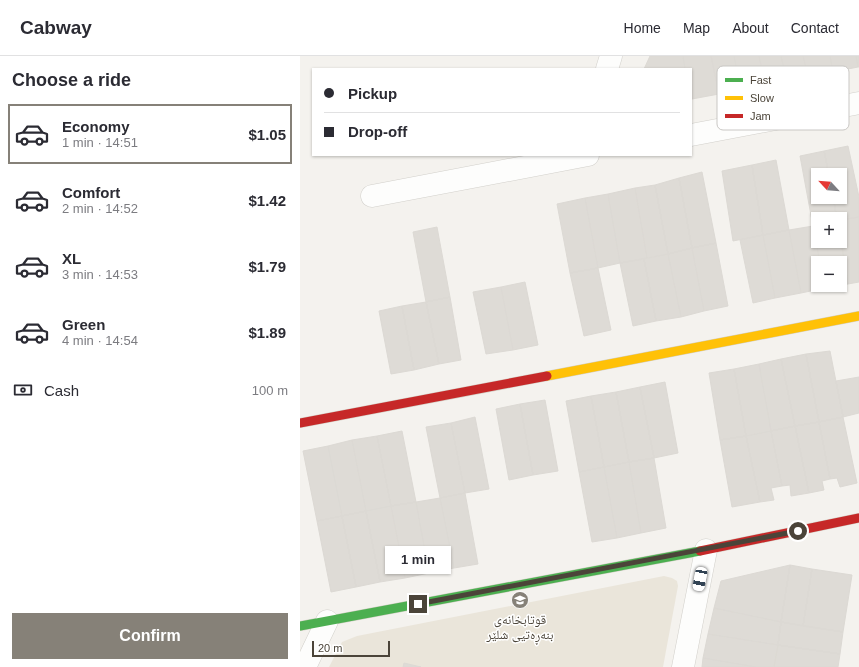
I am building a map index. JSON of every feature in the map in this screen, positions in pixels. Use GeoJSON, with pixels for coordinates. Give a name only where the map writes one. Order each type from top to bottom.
{"type":"FeatureCollection","features":[{"type":"Feature","properties":{"kind":"street"},"geometry":{"type":"LineString","coordinates":[[607,68],[612,56]]}},
{"type":"Feature","properties":{"kind":"street"},"geometry":{"type":"LineString","coordinates":[[849,105],[859,103]]}},
{"type":"Feature","properties":{"kind":"street"},"geometry":{"type":"LineString","coordinates":[[692,135],[717,130]]}},
{"type":"Feature","properties":{"kind":"street"},"geometry":{"type":"LineString","coordinates":[[372,196],[581,156]]}},
{"type":"Feature","properties":{"kind":"street"},"geometry":{"type":"LineString","coordinates":[[300,423],[859,316]]}},
{"type":"Feature","properties":{"kind":"street"},"geometry":{"type":"LineString","coordinates":[[300,626],[706,550],[859,518]]}},
{"type":"Feature","properties":{"kind":"street"},"geometry":{"type":"LineString","coordinates":[[683,667],[706,550]]}},
{"type":"Feature","properties":{"kind":"street"},"geometry":{"type":"LineString","coordinates":[[305,667],[327,621]]}},
{"type":"Feature","properties":{"kind":"shaded area"},"geometry":{"type":"Polygon","coordinates":[[[664,576],[677,581],[678,586],[663,667],[329,667],[342,642],[357,636],[664,576]]]}},
{"type":"Feature","properties":{"kind":"building"},"geometry":{"type":"Polygon","coordinates":[[[650,56],[683,56],[685,68],[644,68],[650,56]]]}},
{"type":"Feature","properties":{"kind":"building"},"geometry":{"type":"Polygon","coordinates":[[[683,56],[711,56],[717,84],[717,94],[692,99],[692,68],[685,68],[683,56]]]}},
{"type":"Feature","properties":{"kind":"building"},"geometry":{"type":"Polygon","coordinates":[[[711,56],[734,56],[736,66],[717,66],[717,84],[711,56]]]}},
{"type":"Feature","properties":{"kind":"building"},"geometry":{"type":"Polygon","coordinates":[[[734,56],[759,56],[761,66],[736,66],[734,56]]]}},
{"type":"Feature","properties":{"kind":"building"},"geometry":{"type":"Polygon","coordinates":[[[759,56],[781,56],[783,66],[761,66],[759,56]]]}},
{"type":"Feature","properties":{"kind":"building"},"geometry":{"type":"Polygon","coordinates":[[[781,56],[803,56],[806,66],[783,66],[781,56]]]}},
{"type":"Feature","properties":{"kind":"building"},"geometry":{"type":"Polygon","coordinates":[[[803,56],[830,56],[832,66],[806,66],[803,56]]]}},
{"type":"Feature","properties":{"kind":"building"},"geometry":{"type":"Polygon","coordinates":[[[830,56],[856,56],[858,67],[849,69],[849,66],[832,66],[830,56]]]}},
{"type":"Feature","properties":{"kind":"building"},"geometry":{"type":"Polygon","coordinates":[[[856,56],[859,56],[859,67],[858,67],[856,56]]]}},
{"type":"Feature","properties":{"kind":"building"},"geometry":{"type":"Polygon","coordinates":[[[848,146],[859,197],[859,217],[847,219],[847,212],[836,212],[834,204],[847,204],[847,168],[828,168],[824,151],[848,146]]]}},
{"type":"Feature","properties":{"kind":"building"},"geometry":{"type":"Polygon","coordinates":[[[824,151],[828,168],[811,168],[811,204],[834,204],[836,212],[811,212],[811,215],[800,156],[824,151]]]}},
{"type":"Feature","properties":{"kind":"building"},"geometry":{"type":"Polygon","coordinates":[[[776,160],[789,230],[763,235],[752,165],[776,160]]]}},
{"type":"Feature","properties":{"kind":"building"},"geometry":{"type":"Polygon","coordinates":[[[752,165],[763,235],[733,241],[722,171],[752,165]]]}},
{"type":"Feature","properties":{"kind":"building"},"geometry":{"type":"Polygon","coordinates":[[[702,172],[716,243],[692,248],[679,178],[702,172]]]}},
{"type":"Feature","properties":{"kind":"building"},"geometry":{"type":"Polygon","coordinates":[[[679,178],[692,248],[668,254],[655,185],[679,178]]]}},
{"type":"Feature","properties":{"kind":"building"},"geometry":{"type":"Polygon","coordinates":[[[655,185],[668,254],[647,258],[635,188],[655,185]]]}},
{"type":"Feature","properties":{"kind":"building"},"geometry":{"type":"Polygon","coordinates":[[[635,188],[647,258],[620,263],[608,194],[635,188]]]}},
{"type":"Feature","properties":{"kind":"building"},"geometry":{"type":"Polygon","coordinates":[[[608,194],[620,263],[598,268],[585,198],[608,194]]]}},
{"type":"Feature","properties":{"kind":"building"},"geometry":{"type":"Polygon","coordinates":[[[585,198],[598,268],[570,273],[557,204],[585,198]]]}},
{"type":"Feature","properties":{"kind":"building"},"geometry":{"type":"Polygon","coordinates":[[[859,217],[859,282],[848,284],[847,256],[844,256],[842,248],[847,248],[847,219],[859,217]]]}},
{"type":"Feature","properties":{"kind":"building"},"geometry":{"type":"Polygon","coordinates":[[[811,226],[811,248],[817,248],[819,256],[811,256],[811,291],[801,293],[789,230],[811,226]]]}},
{"type":"Feature","properties":{"kind":"building"},"geometry":{"type":"Polygon","coordinates":[[[437,227],[450,297],[426,302],[413,232],[437,227]]]}},
{"type":"Feature","properties":{"kind":"building"},"geometry":{"type":"Polygon","coordinates":[[[789,230],[801,293],[775,298],[763,235],[789,230]]]}},
{"type":"Feature","properties":{"kind":"building"},"geometry":{"type":"Polygon","coordinates":[[[763,235],[775,298],[753,303],[740,240],[763,235]]]}},
{"type":"Feature","properties":{"kind":"building"},"geometry":{"type":"Polygon","coordinates":[[[716,243],[728,306],[704,311],[692,248],[716,243]]]}},
{"type":"Feature","properties":{"kind":"building"},"geometry":{"type":"Polygon","coordinates":[[[692,248],[704,311],[681,317],[668,254],[692,248]]]}},
{"type":"Feature","properties":{"kind":"building"},"geometry":{"type":"Polygon","coordinates":[[[817,248],[842,248],[844,256],[819,256],[817,248]]]}},
{"type":"Feature","properties":{"kind":"building"},"geometry":{"type":"Polygon","coordinates":[[[668,254],[681,317],[656,321],[644,259],[668,254]]]}},
{"type":"Feature","properties":{"kind":"building"},"geometry":{"type":"Polygon","coordinates":[[[644,259],[656,321],[633,326],[620,263],[644,259]]]}},
{"type":"Feature","properties":{"kind":"building"},"geometry":{"type":"Polygon","coordinates":[[[598,268],[611,330],[584,336],[570,273],[598,268]]]}},
{"type":"Feature","properties":{"kind":"building"},"geometry":{"type":"Polygon","coordinates":[[[525,282],[538,345],[513,350],[501,287],[525,282]]]}},
{"type":"Feature","properties":{"kind":"building"},"geometry":{"type":"Polygon","coordinates":[[[501,287],[513,350],[486,354],[473,292],[501,287]]]}},
{"type":"Feature","properties":{"kind":"building"},"geometry":{"type":"Polygon","coordinates":[[[450,297],[461,360],[439,364],[426,302],[450,297]]]}},
{"type":"Feature","properties":{"kind":"building"},"geometry":{"type":"Polygon","coordinates":[[[426,302],[439,364],[414,370],[402,306],[426,302]]]}},
{"type":"Feature","properties":{"kind":"building"},"geometry":{"type":"Polygon","coordinates":[[[402,306],[414,370],[391,374],[379,311],[402,306]]]}},
{"type":"Feature","properties":{"kind":"building"},"geometry":{"type":"Polygon","coordinates":[[[830,351],[843,417],[819,422],[806,354],[830,351]]]}},
{"type":"Feature","properties":{"kind":"building"},"geometry":{"type":"Polygon","coordinates":[[[806,354],[819,422],[795,426],[781,359],[806,354]]]}},
{"type":"Feature","properties":{"kind":"building"},"geometry":{"type":"Polygon","coordinates":[[[781,359],[795,426],[771,431],[759,364],[781,359]]]}},
{"type":"Feature","properties":{"kind":"building"},"geometry":{"type":"Polygon","coordinates":[[[759,364],[771,431],[746,436],[734,369],[759,364]]]}},
{"type":"Feature","properties":{"kind":"building"},"geometry":{"type":"Polygon","coordinates":[[[734,369],[746,436],[720,440],[709,373],[734,369]]]}},
{"type":"Feature","properties":{"kind":"building"},"geometry":{"type":"Polygon","coordinates":[[[859,377],[859,413],[843,417],[836,381],[859,377]]]}},
{"type":"Feature","properties":{"kind":"building"},"geometry":{"type":"Polygon","coordinates":[[[665,382],[678,453],[654,458],[640,387],[665,382]]]}},
{"type":"Feature","properties":{"kind":"building"},"geometry":{"type":"Polygon","coordinates":[[[640,387],[654,458],[629,462],[616,392],[640,387]]]}},
{"type":"Feature","properties":{"kind":"building"},"geometry":{"type":"Polygon","coordinates":[[[616,392],[629,462],[604,467],[591,396],[616,392]]]}},
{"type":"Feature","properties":{"kind":"building"},"geometry":{"type":"Polygon","coordinates":[[[591,396],[604,467],[579,472],[566,401],[591,396]]]}},
{"type":"Feature","properties":{"kind":"building"},"geometry":{"type":"Polygon","coordinates":[[[545,400],[558,471],[533,475],[520,404],[545,400]]]}},
{"type":"Feature","properties":{"kind":"building"},"geometry":{"type":"Polygon","coordinates":[[[520,404],[533,475],[509,480],[496,409],[520,404]]]}},
{"type":"Feature","properties":{"kind":"building"},"geometry":{"type":"Polygon","coordinates":[[[475,417],[489,489],[465,493],[451,423],[475,417]]]}},
{"type":"Feature","properties":{"kind":"building"},"geometry":{"type":"Polygon","coordinates":[[[843,417],[857,483],[840,487],[837,478],[830,479],[819,422],[843,417]]]}},
{"type":"Feature","properties":{"kind":"building"},"geometry":{"type":"Polygon","coordinates":[[[819,422],[830,479],[822,481],[824,490],[809,493],[795,426],[819,422]]]}},
{"type":"Feature","properties":{"kind":"building"},"geometry":{"type":"Polygon","coordinates":[[[451,423],[465,493],[440,498],[426,427],[451,423]]]}},
{"type":"Feature","properties":{"kind":"building"},"geometry":{"type":"Polygon","coordinates":[[[795,426],[809,493],[791,496],[790,485],[782,486],[771,431],[795,426]]]}},
{"type":"Feature","properties":{"kind":"building"},"geometry":{"type":"Polygon","coordinates":[[[402,431],[416,502],[391,506],[377,436],[402,431]]]}},
{"type":"Feature","properties":{"kind":"building"},"geometry":{"type":"Polygon","coordinates":[[[771,431],[782,486],[771,488],[774,500],[760,502],[746,436],[771,431]]]}},
{"type":"Feature","properties":{"kind":"building"},"geometry":{"type":"Polygon","coordinates":[[[377,436],[391,506],[366,511],[352,440],[377,436]]]}},
{"type":"Feature","properties":{"kind":"building"},"geometry":{"type":"Polygon","coordinates":[[[746,436],[760,502],[732,507],[720,440],[746,436]]]}},
{"type":"Feature","properties":{"kind":"building"},"geometry":{"type":"Polygon","coordinates":[[[352,440],[366,511],[342,516],[328,446],[352,440]]]}},
{"type":"Feature","properties":{"kind":"building"},"geometry":{"type":"Polygon","coordinates":[[[328,446],[342,516],[317,521],[303,451],[328,446]]]}},
{"type":"Feature","properties":{"kind":"building"},"geometry":{"type":"Polygon","coordinates":[[[654,458],[666,528],[641,533],[629,462],[654,458]]]}},
{"type":"Feature","properties":{"kind":"building"},"geometry":{"type":"Polygon","coordinates":[[[629,462],[641,533],[617,538],[604,467],[629,462]]]}},
{"type":"Feature","properties":{"kind":"building"},"geometry":{"type":"Polygon","coordinates":[[[604,467],[617,538],[592,542],[579,472],[604,467]]]}},
{"type":"Feature","properties":{"kind":"building"},"geometry":{"type":"Polygon","coordinates":[[[465,493],[478,564],[454,568],[440,498],[465,493]]]}},
{"type":"Feature","properties":{"kind":"building"},"geometry":{"type":"Polygon","coordinates":[[[440,498],[454,568],[429,573],[416,502],[440,498]]]}},
{"type":"Feature","properties":{"kind":"building"},"geometry":{"type":"Polygon","coordinates":[[[416,502],[429,573],[405,578],[391,506],[416,502]]]}},
{"type":"Feature","properties":{"kind":"building"},"geometry":{"type":"Polygon","coordinates":[[[391,506],[405,578],[380,582],[366,511],[391,506]]]}},
{"type":"Feature","properties":{"kind":"building"},"geometry":{"type":"Polygon","coordinates":[[[366,511],[380,582],[356,587],[342,516],[366,511]]]}},
{"type":"Feature","properties":{"kind":"building"},"geometry":{"type":"Polygon","coordinates":[[[342,516],[356,587],[331,592],[317,521],[342,516]]]}},
{"type":"Feature","properties":{"kind":"building"},"geometry":{"type":"Polygon","coordinates":[[[790,565],[781,622],[714,608],[721,581],[790,565]]]}},
{"type":"Feature","properties":{"kind":"building"},"geometry":{"type":"Polygon","coordinates":[[[790,565],[812,569],[803,626],[781,622],[790,565]]]}},
{"type":"Feature","properties":{"kind":"building"},"geometry":{"type":"Polygon","coordinates":[[[812,569],[852,575],[843,632],[803,626],[812,569]]]}},
{"type":"Feature","properties":{"kind":"building"},"geometry":{"type":"Polygon","coordinates":[[[714,608],[781,622],[778,645],[708,634],[714,608]]]}},
{"type":"Feature","properties":{"kind":"building"},"geometry":{"type":"Polygon","coordinates":[[[781,622],[843,632],[840,654],[778,645],[781,622]]]}},
{"type":"Feature","properties":{"kind":"building"},"geometry":{"type":"Polygon","coordinates":[[[708,634],[778,645],[774,667],[756,667],[703,658],[708,634]]]}},
{"type":"Feature","properties":{"kind":"building"},"geometry":{"type":"Polygon","coordinates":[[[778,645],[840,654],[838,667],[774,667],[778,645]]]}},
{"type":"Feature","properties":{"kind":"building"},"geometry":{"type":"Polygon","coordinates":[[[703,658],[756,667],[702,667],[703,658]]]}},
{"type":"Feature","properties":{"kind":"building"},"geometry":{"type":"Polygon","coordinates":[[[404,663],[421,667],[403,667],[404,663]]]}},
{"type":"Feature","properties":{"kind":"traffic: fast"},"geometry":{"type":"LineString","coordinates":[[300,626],[700,551]]}},
{"type":"Feature","properties":{"kind":"traffic: slow"},"geometry":{"type":"LineString","coordinates":[[547,376],[859,316]]}},
{"type":"Feature","properties":{"kind":"traffic: jam"},"geometry":{"type":"LineString","coordinates":[[300,423],[547,376]]}},
{"type":"Feature","properties":{"kind":"traffic: jam"},"geometry":{"type":"LineString","coordinates":[[700,551],[859,518]]}},
{"type":"Feature","properties":{"kind":"place","name":"قوتابخانەی بنەڕەتیی شلێر"},"geometry":{"type":"Point","coordinates":[520,600]}},
{"type":"Feature","properties":{"kind":"route"},"geometry":{"type":"LineString","coordinates":[[418,604],[706,550],[798,531]]}}]}
